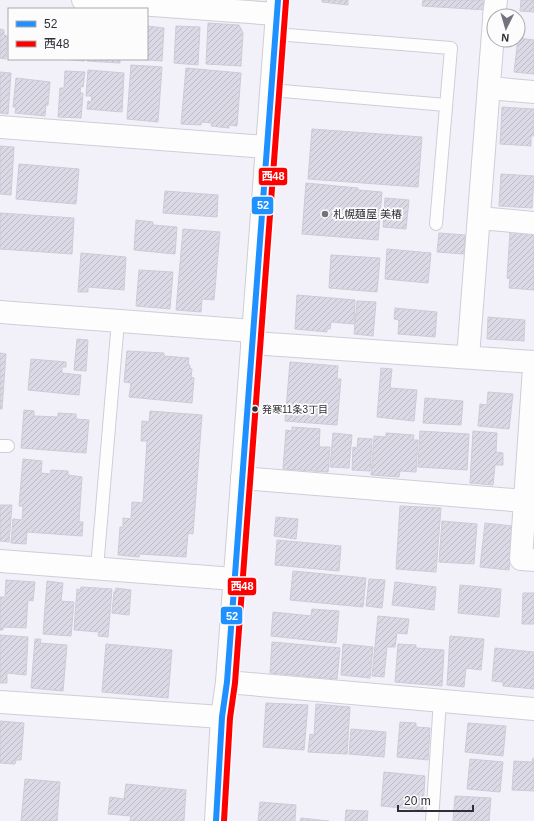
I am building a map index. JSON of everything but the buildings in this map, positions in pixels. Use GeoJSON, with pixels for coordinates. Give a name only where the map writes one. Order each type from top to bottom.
{"type":"FeatureCollection","features":[{"type":"Feature","properties":{"kind":"street"},"geometry":{"type":"LineString","coordinates":[[83,0],[276,16],[227,682],[222,717],[216,821]]}},
{"type":"Feature","properties":{"kind":"street"},"geometry":{"type":"LineString","coordinates":[[468,357],[492,48]]}},
{"type":"Feature","properties":{"kind":"street"},"geometry":{"type":"LineString","coordinates":[[489,88],[534,92]]}},
{"type":"Feature","properties":{"kind":"street"},"geometry":{"type":"LineString","coordinates":[[0,126],[266,147]]}},
{"type":"Feature","properties":{"kind":"street"},"geometry":{"type":"LineString","coordinates":[[479,218],[534,223]]}},
{"type":"Feature","properties":{"kind":"street"},"geometry":{"type":"LineString","coordinates":[[0,312],[118,321],[252,337],[534,362]]}},
{"type":"Feature","properties":{"kind":"street"},"geometry":{"type":"LineString","coordinates":[[534,368],[521,559],[534,560]]}},
{"type":"Feature","properties":{"kind":"street"},"geometry":{"type":"LineString","coordinates":[[242,478],[525,501]]}},
{"type":"Feature","properties":{"kind":"street"},"geometry":{"type":"LineString","coordinates":[[0,561],[234,579]]}},
{"type":"Feature","properties":{"kind":"street"},"geometry":{"type":"LineString","coordinates":[[227,682],[534,709]]}},
{"type":"Feature","properties":{"kind":"street"},"geometry":{"type":"LineString","coordinates":[[0,702],[222,717]]}},
{"type":"Feature","properties":{"kind":"lane"},"geometry":{"type":"LineString","coordinates":[[276,16],[451,48],[436,224]]}},
{"type":"Feature","properties":{"kind":"lane"},"geometry":{"type":"LineString","coordinates":[[271,90],[446,105]]}},
{"type":"Feature","properties":{"kind":"lane"},"geometry":{"type":"LineString","coordinates":[[97,568],[118,321]]}},
{"type":"Feature","properties":{"kind":"lane"},"geometry":{"type":"LineString","coordinates":[[432,821],[440,700]]}},
{"type":"Feature","properties":{"kind":"transit line","name":"52"},"geometry":{"type":"LineString","coordinates":[[216,821],[222,717],[227,682],[278,0]]}},
{"type":"Feature","properties":{"kind":"transit line","name":"西48"},"geometry":{"type":"LineString","coordinates":[[224,821],[230,718],[235,683],[286,1]]}},
{"type":"Feature","properties":{"kind":"place","name":"札幌麺屋 美椿"},"geometry":{"type":"Point","coordinates":[325,214]}},
{"type":"Feature","properties":{"kind":"place","name":"発寒11条3丁目"},"geometry":{"type":"Point","coordinates":[255,409]}}]}
